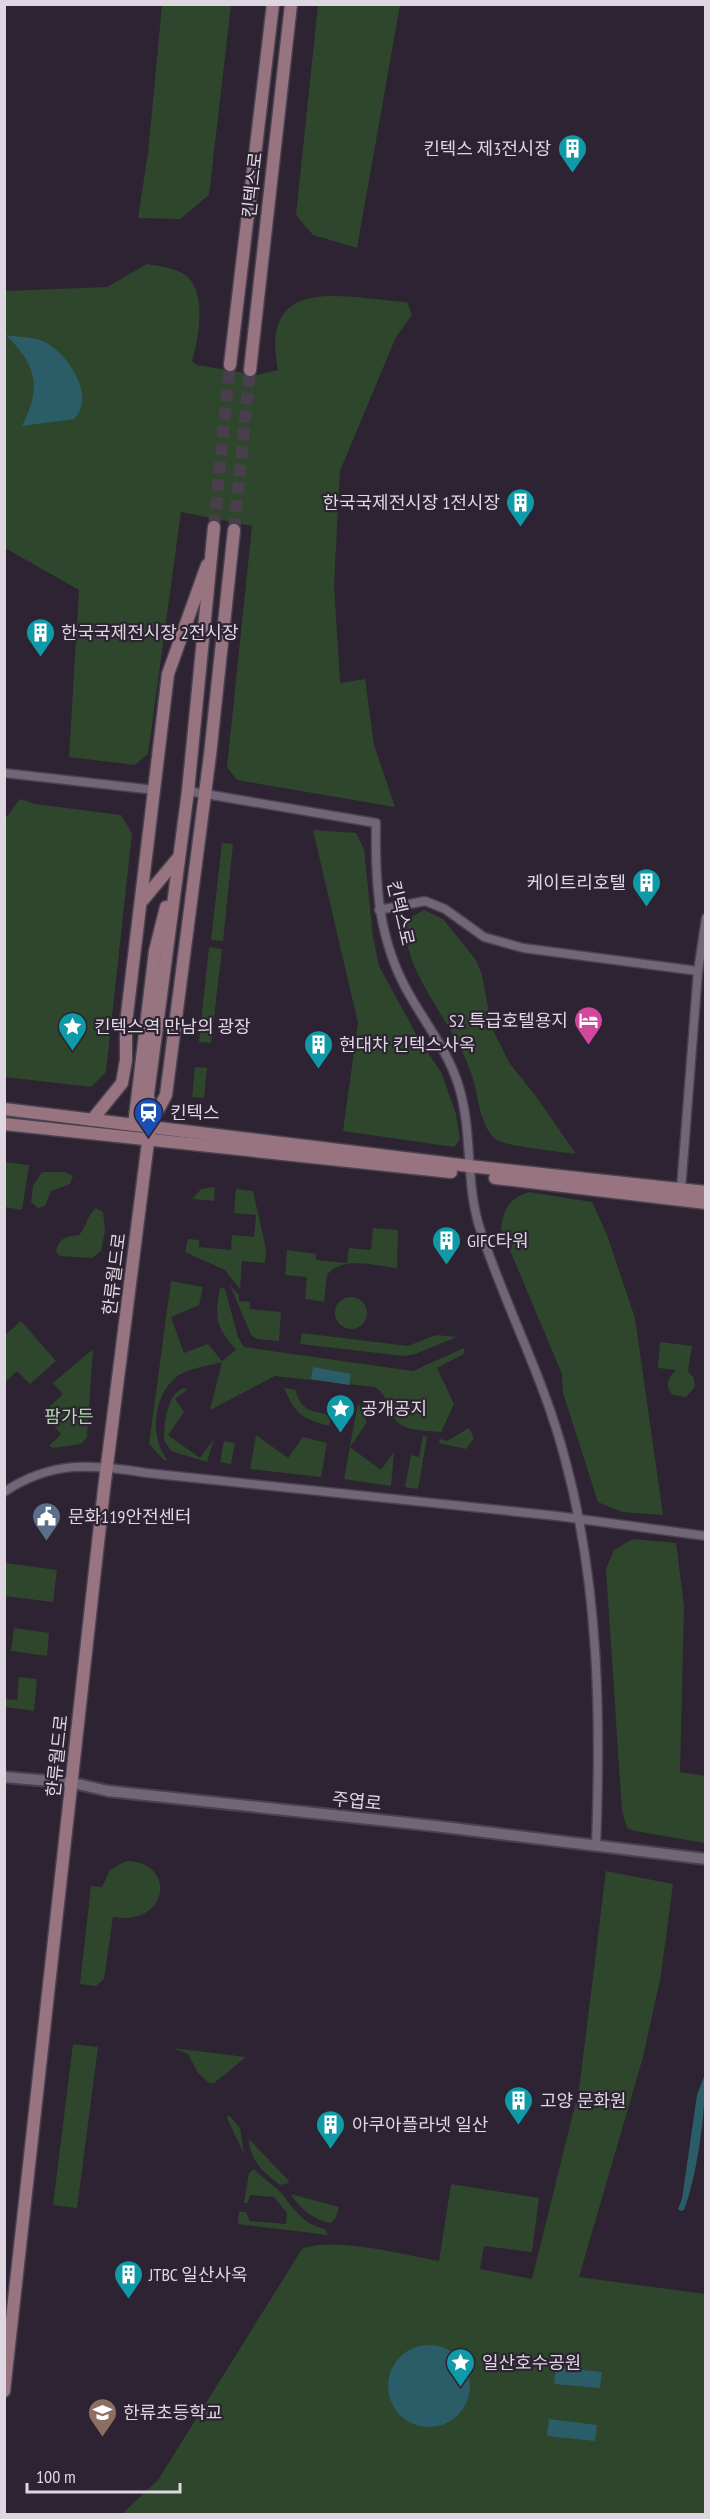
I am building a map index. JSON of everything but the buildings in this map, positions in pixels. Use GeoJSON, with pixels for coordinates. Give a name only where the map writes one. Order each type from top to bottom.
{"type":"FeatureCollection","features":[{"type":"Feature","properties":{"kind":"main road","name":"킨텍스로"},"geometry":{"type":"LineString","coordinates":[[230,365],[273,4]]}},
{"type":"Feature","properties":{"kind":"main road","name":"킨텍스로"},"geometry":{"type":"LineString","coordinates":[[250,370],[291,4]]}},
{"type":"Feature","properties":{"kind":"main road"},"geometry":{"type":"LineString","coordinates":[[150,1126],[148,1094],[188,791],[214,527]]}},
{"type":"Feature","properties":{"kind":"main road"},"geometry":{"type":"LineString","coordinates":[[150,1126],[166,1095],[206,793],[234,530]]}},
{"type":"Feature","properties":{"kind":"main road"},"geometry":{"type":"LineString","coordinates":[[92,1119],[122,1083],[168,674],[213,550]]}},
{"type":"Feature","properties":{"kind":"main road"},"geometry":{"type":"LineString","coordinates":[[142,900],[178,857]]}},
{"type":"Feature","properties":{"kind":"main road"},"geometry":{"type":"LineString","coordinates":[[134,1125],[155,951],[178,857]]}},
{"type":"Feature","properties":{"kind":"main road"},"geometry":{"type":"LineString","coordinates":[[4,1109],[150,1126],[705,1203]]}},
{"type":"Feature","properties":{"kind":"main road"},"geometry":{"type":"LineString","coordinates":[[4,1124],[148,1140],[705,1192]]}},
{"type":"Feature","properties":{"kind":"main road","name":"한류월드로"},"geometry":{"type":"LineString","coordinates":[[4,2391],[108,1466],[150,1126]]}},
{"type":"Feature","properties":{"kind":"street"},"geometry":{"type":"LineString","coordinates":[[4,773],[155,790]]}},
{"type":"Feature","properties":{"kind":"street","name":"킨텍스로"},"geometry":{"type":"LineString","coordinates":[[188,791],[376,823],[375,878],[384,934],[403,983],[451,1064],[466,1117],[469,1171],[480,1229],[508,1306],[525,1340],[547,1398],[566,1459],[579,1519],[591,1599],[597,1679],[599,1763],[596,1846]]}},
{"type":"Feature","properties":{"kind":"street"},"geometry":{"type":"LineString","coordinates":[[379,910],[425,901],[445,909],[484,937],[523,948],[698,971]]}},
{"type":"Feature","properties":{"kind":"street"},"geometry":{"type":"LineString","coordinates":[[681,1189],[698,971],[705,918]]}},
{"type":"Feature","properties":{"kind":"street"},"geometry":{"type":"LineString","coordinates":[[4,1492],[29,1478],[55,1469],[69,1466],[108,1466],[147,1473],[579,1519],[705,1536]]}},
{"type":"Feature","properties":{"kind":"street","name":"주엽로"},"geometry":{"type":"LineString","coordinates":[[4,1777],[73,1783],[108,1791],[705,1859]]}},
{"type":"Feature","properties":{"kind":"green space"},"geometry":{"type":"Polygon","coordinates":[[[162,5],[231,5],[209,195],[180,219],[138,218],[148,153],[162,5]]]}},
{"type":"Feature","properties":{"kind":"green space"},"geometry":{"type":"Polygon","coordinates":[[[318,5],[400,5],[357,248],[313,235],[296,215],[318,5]]]}},
{"type":"Feature","properties":{"kind":"green space"},"geometry":{"type":"Polygon","coordinates":[[[147,264],[180,272],[195,288],[200,312],[192,361],[197,365],[257,375],[278,370],[276,339],[281,317],[294,304],[312,298],[333,296],[407,302],[412,315],[396,337],[340,471],[334,585],[340,683],[365,679],[374,745],[395,807],[237,780],[227,767],[252,526],[181,512],[148,754],[135,765],[69,757],[79,590],[5,548],[5,291],[107,287],[147,264]]]}},
{"type":"Feature","properties":{"kind":"green space"},"geometry":{"type":"Polygon","coordinates":[[[20,799],[35,804],[121,815],[132,833],[106,1072],[91,1087],[5,1077],[5,819],[20,799]]]}},
{"type":"Feature","properties":{"kind":"green space"},"geometry":{"type":"Polygon","coordinates":[[[313,830],[356,833],[364,849],[373,937],[379,966],[421,1043],[441,1072],[456,1114],[460,1140],[454,1147],[343,1131],[358,1023],[313,830]]]}},
{"type":"Feature","properties":{"kind":"green space"},"geometry":{"type":"Polygon","coordinates":[[[222,843],[233,844],[223,941],[211,940],[222,843]]]}},
{"type":"Feature","properties":{"kind":"green space"},"geometry":{"type":"Polygon","coordinates":[[[424,910],[443,919],[476,960],[482,975],[492,1028],[510,1064],[535,1095],[576,1154],[500,1142],[490,1133],[483,1118],[468,1064],[423,984],[410,952],[402,922],[424,910]]]}},
{"type":"Feature","properties":{"kind":"green space"},"geometry":{"type":"Polygon","coordinates":[[[209,947],[222,949],[211,1043],[199,1042],[209,947]]]}},
{"type":"Feature","properties":{"kind":"green space"},"geometry":{"type":"Polygon","coordinates":[[[195,1067],[207,1068],[204,1098],[192,1097],[195,1067]]]}},
{"type":"Feature","properties":{"kind":"green space"},"geometry":{"type":"Polygon","coordinates":[[[5,1162],[29,1165],[22,1210],[5,1207],[5,1162]]]}},
{"type":"Feature","properties":{"kind":"green space"},"geometry":{"type":"Polygon","coordinates":[[[42,1172],[65,1172],[73,1176],[70,1184],[51,1191],[45,1206],[38,1208],[31,1202],[33,1186],[42,1172]]]}},
{"type":"Feature","properties":{"kind":"green space"},"geometry":{"type":"Polygon","coordinates":[[[215,1187],[214,1201],[192,1199],[201,1189],[215,1187]]]}},
{"type":"Feature","properties":{"kind":"green space"},"geometry":{"type":"Polygon","coordinates":[[[236,1189],[253,1191],[266,1249],[265,1263],[242,1261],[240,1289],[225,1270],[185,1252],[188,1239],[199,1240],[199,1247],[231,1250],[232,1235],[254,1237],[256,1215],[234,1213],[236,1189]]]}},
{"type":"Feature","properties":{"kind":"green space"},"geometry":{"type":"Polygon","coordinates":[[[529,1192],[592,1202],[607,1235],[635,1318],[663,1515],[622,1512],[598,1502],[563,1393],[562,1374],[501,1229],[508,1206],[516,1198],[529,1192]]]}},
{"type":"Feature","properties":{"kind":"green space"},"geometry":{"type":"Polygon","coordinates":[[[96,1208],[103,1212],[105,1231],[101,1251],[92,1258],[60,1256],[56,1252],[61,1241],[67,1237],[79,1235],[96,1208]]]}},
{"type":"Feature","properties":{"kind":"green space"},"geometry":{"type":"Polygon","coordinates":[[[373,1228],[398,1230],[397,1268],[360,1263],[341,1265],[327,1275],[324,1302],[305,1299],[307,1277],[285,1275],[287,1250],[316,1254],[316,1260],[347,1263],[349,1248],[371,1250],[373,1228]]]}},
{"type":"Feature","properties":{"kind":"green space"},"geometry":{"type":"Polygon","coordinates":[[[171,1281],[203,1287],[199,1305],[171,1317],[184,1353],[208,1344],[222,1361],[236,1350],[218,1321],[217,1307],[220,1287],[225,1289],[238,1337],[244,1347],[413,1371],[464,1348],[464,1354],[437,1368],[454,1404],[441,1432],[403,1426],[394,1418],[383,1395],[375,1387],[275,1376],[210,1410],[222,1362],[196,1368],[178,1376],[161,1397],[156,1431],[162,1452],[168,1461],[164,1460],[149,1444],[171,1281]]]}},
{"type":"Feature","properties":{"kind":"green space"},"geometry":{"type":"Polygon","coordinates":[[[230,1285],[239,1295],[239,1301],[250,1302],[250,1309],[281,1312],[279,1341],[257,1339],[251,1335],[230,1285]]]}},
{"type":"Feature","properties":{"kind":"green space"},"geometry":{"type":"Polygon","coordinates":[[[351,1297],[362,1302],[367,1313],[362,1324],[351,1329],[340,1324],[335,1313],[340,1302],[351,1297]]]}},
{"type":"Feature","properties":{"kind":"green space"},"geometry":{"type":"Polygon","coordinates":[[[21,1321],[56,1361],[30,1384],[17,1371],[5,1382],[5,1335],[21,1321]]]}},
{"type":"Feature","properties":{"kind":"green space"},"geometry":{"type":"Polygon","coordinates":[[[302,1333],[408,1346],[436,1335],[457,1337],[415,1354],[404,1356],[300,1344],[302,1333]]]}},
{"type":"Feature","properties":{"kind":"green space"},"geometry":{"type":"Polygon","coordinates":[[[660,1342],[692,1346],[688,1371],[694,1378],[695,1387],[686,1397],[673,1395],[669,1388],[669,1379],[676,1370],[658,1368],[660,1342]]]}},
{"type":"Feature","properties":{"kind":"green space","name":"팜가든"},"geometry":{"type":"Polygon","coordinates":[[[93,1349],[87,1437],[81,1444],[53,1448],[49,1446],[61,1434],[43,1413],[63,1394],[53,1383],[93,1349]]]}},
{"type":"Feature","properties":{"kind":"green space"},"geometry":{"type":"Polygon","coordinates":[[[184,1388],[187,1390],[175,1399],[184,1412],[168,1435],[200,1458],[214,1439],[207,1462],[171,1451],[164,1440],[170,1402],[178,1391],[184,1388]]]}},
{"type":"Feature","properties":{"kind":"green space"},"geometry":{"type":"Polygon","coordinates":[[[284,1388],[295,1390],[301,1402],[308,1409],[331,1415],[329,1426],[300,1414],[284,1388]]]}},
{"type":"Feature","properties":{"kind":"green space"},"geometry":{"type":"Polygon","coordinates":[[[358,1403],[367,1422],[350,1447],[381,1470],[394,1452],[391,1486],[344,1479],[358,1403]]]}},
{"type":"Feature","properties":{"kind":"green space"},"geometry":{"type":"Polygon","coordinates":[[[469,1428],[474,1438],[466,1449],[439,1443],[440,1439],[447,1441],[469,1428]]]}},
{"type":"Feature","properties":{"kind":"green space"},"geometry":{"type":"Polygon","coordinates":[[[256,1435],[288,1458],[303,1437],[327,1443],[321,1477],[250,1469],[256,1435]]]}},
{"type":"Feature","properties":{"kind":"green space"},"geometry":{"type":"Polygon","coordinates":[[[423,1436],[427,1437],[418,1489],[405,1487],[411,1455],[419,1457],[423,1436]]]}},
{"type":"Feature","properties":{"kind":"green space"},"geometry":{"type":"Polygon","coordinates":[[[224,1441],[235,1443],[231,1464],[220,1462],[224,1441]]]}},
{"type":"Feature","properties":{"kind":"green space"},"geometry":{"type":"Polygon","coordinates":[[[633,1539],[676,1543],[684,1606],[680,1772],[705,1776],[705,1843],[627,1828],[622,1811],[606,1569],[614,1550],[633,1539]]]}},
{"type":"Feature","properties":{"kind":"green space"},"geometry":{"type":"Polygon","coordinates":[[[5,1563],[57,1570],[53,1602],[5,1596],[5,1563]]]}},
{"type":"Feature","properties":{"kind":"green space"},"geometry":{"type":"Polygon","coordinates":[[[14,1628],[49,1633],[47,1656],[11,1651],[14,1628]]]}},
{"type":"Feature","properties":{"kind":"green space"},"geometry":{"type":"Polygon","coordinates":[[[19,1677],[37,1679],[34,1711],[5,1707],[5,1699],[17,1700],[19,1677]]]}},
{"type":"Feature","properties":{"kind":"green space"},"geometry":{"type":"Polygon","coordinates":[[[126,1861],[142,1864],[154,1871],[159,1881],[160,1893],[156,1904],[146,1912],[132,1917],[113,1917],[104,1979],[96,1986],[80,1984],[91,1886],[102,1887],[110,1870],[126,1861]]]}},
{"type":"Feature","properties":{"kind":"green space","name":"일산호수공원"},"geometry":{"type":"Polygon","coordinates":[[[606,1871],[673,1884],[661,1975],[643,2057],[579,2277],[705,2294],[705,2514],[122,2514],[158,2480],[302,2249],[315,2246],[350,2246],[439,2261],[451,2184],[539,2198],[532,2252],[484,2246],[480,2269],[532,2279],[579,2089],[606,1871]]]}},
{"type":"Feature","properties":{"kind":"green space"},"geometry":{"type":"Polygon","coordinates":[[[73,2044],[98,2047],[77,2208],[53,2205],[73,2044]]]}},
{"type":"Feature","properties":{"kind":"green space"},"geometry":{"type":"Polygon","coordinates":[[[173,2048],[246,2057],[214,2083],[209,2083],[198,2073],[188,2054],[173,2048]]]}},
{"type":"Feature","properties":{"kind":"green space"},"geometry":{"type":"Polygon","coordinates":[[[229,2115],[240,2128],[244,2154],[227,2118],[229,2115]]]}},
{"type":"Feature","properties":{"kind":"green space"},"geometry":{"type":"Polygon","coordinates":[[[249,2139],[289,2181],[288,2183],[280,2185],[263,2171],[255,2160],[249,2139]]]}},
{"type":"Feature","properties":{"kind":"green space"},"geometry":{"type":"Polygon","coordinates":[[[254,2169],[279,2191],[300,2216],[311,2224],[325,2229],[328,2235],[238,2224],[239,2212],[246,2212],[250,2221],[286,2224],[287,2213],[274,2197],[250,2195],[248,2203],[244,2203],[249,2173],[254,2169]]]}},
{"type":"Feature","properties":{"kind":"green space"},"geometry":{"type":"Polygon","coordinates":[[[291,2194],[339,2207],[336,2217],[331,2223],[313,2217],[291,2194]]]}},
{"type":"Feature","properties":{"kind":"water"},"geometry":{"type":"Polygon","coordinates":[[[6,335],[43,341],[61,355],[76,376],[81,388],[80,410],[74,419],[22,426],[32,400],[33,378],[24,357],[6,335]]]}},
{"type":"Feature","properties":{"kind":"water"},"geometry":{"type":"Polygon","coordinates":[[[313,1367],[351,1374],[349,1385],[311,1379],[313,1367]]]}},
{"type":"Feature","properties":{"kind":"water"},"geometry":{"type":"Polygon","coordinates":[[[705,2074],[697,2162],[689,2196],[684,2210],[681,2211],[678,2209],[682,2199],[697,2095],[705,2074]]]}},
{"type":"Feature","properties":{"kind":"water"},"geometry":{"type":"Polygon","coordinates":[[[429,2345],[445,2348],[458,2357],[467,2370],[470,2386],[467,2402],[458,2415],[445,2424],[429,2427],[413,2424],[400,2415],[391,2402],[388,2386],[391,2370],[400,2357],[413,2348],[429,2345]]]}},
{"type":"Feature","properties":{"kind":"water"},"geometry":{"type":"Polygon","coordinates":[[[556,2367],[602,2372],[600,2388],[554,2384],[556,2367]]]}},
{"type":"Feature","properties":{"kind":"water"},"geometry":{"type":"Polygon","coordinates":[[[549,2419],[597,2425],[595,2441],[547,2436],[549,2419]]]}},
{"type":"Feature","properties":{"kind":"tunnel"},"geometry":{"type":"LineString","coordinates":[[214,527],[230,365]]}},
{"type":"Feature","properties":{"kind":"tunnel"},"geometry":{"type":"LineString","coordinates":[[234,530],[250,370]]}},
{"type":"Feature","properties":{"kind":"place","name":"킨텍스 제3전시장"},"geometry":{"type":"Point","coordinates":[572,174]}},
{"type":"Feature","properties":{"kind":"place","name":"한국국제전시장 1전시장"},"geometry":{"type":"Point","coordinates":[521,528]}},
{"type":"Feature","properties":{"kind":"place","name":"한국국제전시장 2전시장"},"geometry":{"type":"Point","coordinates":[40,658]}},
{"type":"Feature","properties":{"kind":"place","name":"케이트리호텔"},"geometry":{"type":"Point","coordinates":[647,908]}},
{"type":"Feature","properties":{"kind":"place","name":"S2 특급호텔용지"},"geometry":{"type":"Point","coordinates":[589,1046]}},
{"type":"Feature","properties":{"kind":"place","name":"킨텍스역 만남의 광장"},"geometry":{"type":"Point","coordinates":[73,1052]}},
{"type":"Feature","properties":{"kind":"place","name":"현대차 킨텍스사옥"},"geometry":{"type":"Point","coordinates":[318,1070]}},
{"type":"Feature","properties":{"kind":"place","name":"킨텍스"},"geometry":{"type":"Point","coordinates":[149,1138]}},
{"type":"Feature","properties":{"kind":"place","name":"GIFC타워"},"geometry":{"type":"Point","coordinates":[446,1266]}},
{"type":"Feature","properties":{"kind":"place","name":"공개공지"},"geometry":{"type":"Point","coordinates":[340,1434]}},
{"type":"Feature","properties":{"kind":"place","name":"문화119안전센터"},"geometry":{"type":"Point","coordinates":[47,1542]}},
{"type":"Feature","properties":{"kind":"place","name":"고양 문화원"},"geometry":{"type":"Point","coordinates":[519,2126]}},
{"type":"Feature","properties":{"kind":"place","name":"아쿠아플라넷 일산"},"geometry":{"type":"Point","coordinates":[331,2150]}},
{"type":"Feature","properties":{"kind":"place","name":"JTBC 일산사옥"},"geometry":{"type":"Point","coordinates":[128,2300]}},
{"type":"Feature","properties":{"kind":"place","name":"일산호수공원"},"geometry":{"type":"Point","coordinates":[461,2388]}},
{"type":"Feature","properties":{"kind":"place","name":"한류초등학교"},"geometry":{"type":"Point","coordinates":[102,2438]}}]}
